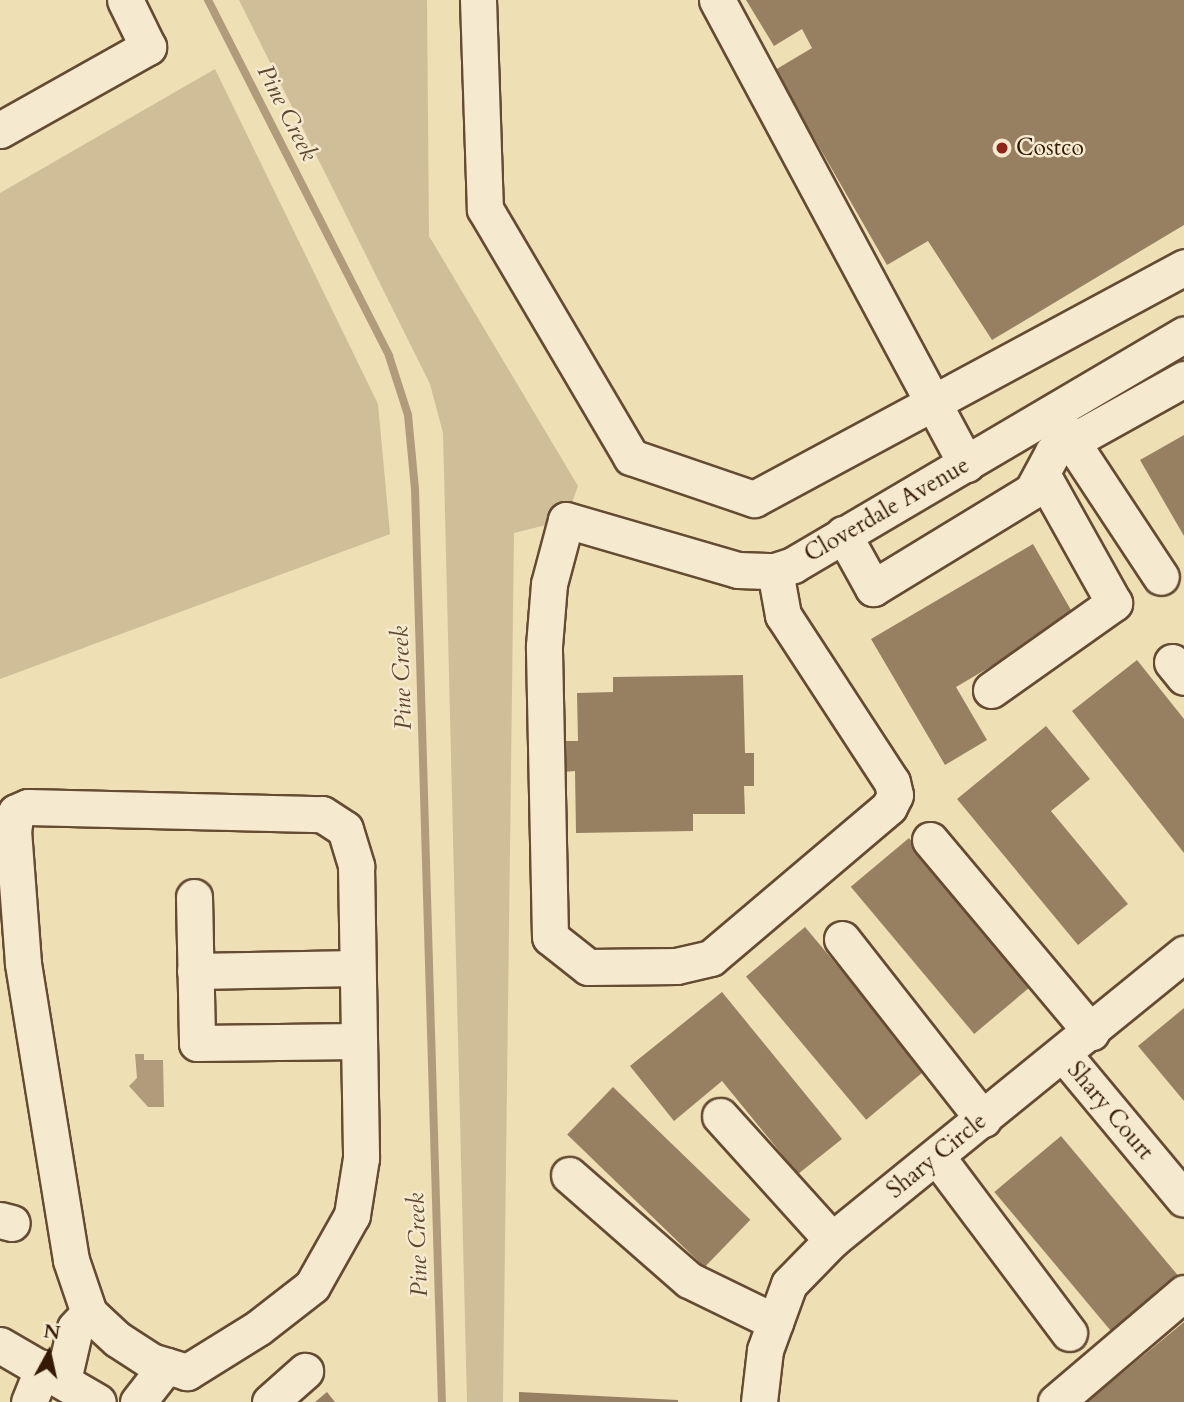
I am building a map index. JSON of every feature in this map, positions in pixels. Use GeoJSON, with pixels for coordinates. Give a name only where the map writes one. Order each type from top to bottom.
{"type":"FeatureCollection","features":[{"type":"Feature","properties":{"kind":"street"},"geometry":{"type":"LineString","coordinates":[[0,130],[148,47],[125,0]]}},
{"type":"Feature","properties":{"kind":"street"},"geometry":{"type":"LineString","coordinates":[[478,0],[485,209],[631,457],[754,499],[1184,267]]}},
{"type":"Feature","properties":{"kind":"street"},"geometry":{"type":"LineString","coordinates":[[717,0],[966,464]]}},
{"type":"Feature","properties":{"kind":"street","name":"Cloverdale Avenue"},"geometry":{"type":"LineString","coordinates":[[775,571],[966,464],[1184,335]]}},
{"type":"Feature","properties":{"kind":"street"},"geometry":{"type":"LineString","coordinates":[[843,534],[873,588],[1032,491],[1054,453],[1184,379]]}},
{"type":"Feature","properties":{"kind":"street"},"geometry":{"type":"LineString","coordinates":[[1052,412],[1161,577]]}},
{"type":"Feature","properties":{"kind":"street"},"geometry":{"type":"LineString","coordinates":[[991,690],[1114,603],[1042,474]]}},
{"type":"Feature","properties":{"kind":"street"},"geometry":{"type":"LineString","coordinates":[[566,520],[738,570],[775,571],[783,615],[892,782],[895,795],[889,807],[711,958],[677,966],[588,967],[550,937],[544,646],[549,584],[566,520]]}},
{"type":"Feature","properties":{"kind":"street"},"geometry":{"type":"LineString","coordinates":[[28,807],[323,814],[345,829],[356,866],[361,1158],[352,1215],[315,1281],[258,1328],[187,1372],[166,1366],[117,1339],[89,1312],[71,1260],[11,942],[13,831],[16,812],[28,807]]}},
{"type":"Feature","properties":{"kind":"street"},"geometry":{"type":"LineString","coordinates":[[930,840],[1091,1032]]}},
{"type":"Feature","properties":{"kind":"street"},"geometry":{"type":"LineString","coordinates":[[194,897],[197,1043],[358,1041]]}},
{"type":"Feature","properties":{"kind":"street"},"geometry":{"type":"LineString","coordinates":[[842,939],[983,1119]]}},
{"type":"Feature","properties":{"kind":"street","name":"Shary Circle"},"geometry":{"type":"LineString","coordinates":[[759,1402],[765,1350],[789,1284],[832,1240],[1064,1055],[1184,954]]}},
{"type":"Feature","properties":{"kind":"street"},"geometry":{"type":"LineString","coordinates":[[195,971],[357,968]]}},
{"type":"Feature","properties":{"kind":"street","name":"Shary Court"},"geometry":{"type":"LineString","coordinates":[[1064,1055],[1184,1199]]}},
{"type":"Feature","properties":{"kind":"street"},"geometry":{"type":"LineString","coordinates":[[720,1116],[832,1240]]}},
{"type":"Feature","properties":{"kind":"street"},"geometry":{"type":"LineString","coordinates":[[937,1157],[1069,1333]]}},
{"type":"Feature","properties":{"kind":"street"},"geometry":{"type":"LineString","coordinates":[[569,1175],[690,1280],[775,1322]]}},
{"type":"Feature","properties":{"kind":"street"},"geometry":{"type":"LineString","coordinates":[[1056,1402],[1184,1293]]}},
{"type":"Feature","properties":{"kind":"street"},"geometry":{"type":"LineString","coordinates":[[29,1402],[53,1374],[75,1328],[89,1312]]}},
{"type":"Feature","properties":{"kind":"street"},"geometry":{"type":"LineString","coordinates":[[0,1345],[99,1402]]}},
{"type":"Feature","properties":{"kind":"street"},"geometry":{"type":"LineString","coordinates":[[138,1402],[166,1366]]}},
{"type":"Feature","properties":{"kind":"street"},"geometry":{"type":"LineString","coordinates":[[270,1402],[305,1371]]}},
{"type":"Feature","properties":{"kind":"shaded area"},"geometry":{"type":"Polygon","coordinates":[[[239,0],[427,0],[429,236],[578,486],[566,520],[514,533],[503,1402],[467,1402],[443,433],[430,384],[239,0]]]}},
{"type":"Feature","properties":{"kind":"shaded area"},"geometry":{"type":"Polygon","coordinates":[[[215,69],[378,404],[390,534],[0,679],[0,193],[215,69]]]}},
{"type":"Feature","properties":{"kind":"shaded area"},"geometry":{"type":"Polygon","coordinates":[[[135,1054],[144,1054],[144,1060],[163,1060],[164,1107],[148,1107],[129,1086],[137,1078],[135,1054]]]}},
{"type":"Feature","properties":{"kind":"building","name":"Costco"},"geometry":{"type":"Polygon","coordinates":[[[746,0],[1184,0],[1184,225],[992,340],[928,241],[887,265],[775,70],[812,48],[802,29],[774,46],[746,0]]]}},
{"type":"Feature","properties":{"kind":"building"},"geometry":{"type":"Polygon","coordinates":[[[1184,435],[1184,536],[1140,460],[1184,435]]]}},
{"type":"Feature","properties":{"kind":"building"},"geometry":{"type":"Polygon","coordinates":[[[1033,544],[1075,617],[956,687],[987,740],[945,765],[871,639],[1033,544]]]}},
{"type":"Feature","properties":{"kind":"building"},"geometry":{"type":"Polygon","coordinates":[[[1137,660],[1184,719],[1184,853],[1072,711],[1137,660]]]}},
{"type":"Feature","properties":{"kind":"building"},"geometry":{"type":"Polygon","coordinates":[[[743,675],[745,753],[754,753],[754,786],[744,786],[745,814],[693,814],[693,831],[576,833],[575,771],[563,772],[563,741],[578,741],[577,693],[613,692],[613,677],[743,675]]]}},
{"type":"Feature","properties":{"kind":"building"},"geometry":{"type":"Polygon","coordinates":[[[1046,726],[1090,779],[1051,811],[1128,904],[1078,945],[957,799],[1046,726]]]}},
{"type":"Feature","properties":{"kind":"building"},"geometry":{"type":"Polygon","coordinates":[[[909,838],[1032,985],[974,1034],[851,887],[909,838]]]}},
{"type":"Feature","properties":{"kind":"building"},"geometry":{"type":"Polygon","coordinates":[[[805,927],[925,1070],[866,1120],[746,976],[805,927]]]}},
{"type":"Feature","properties":{"kind":"building"},"geometry":{"type":"Polygon","coordinates":[[[722,992],[842,1139],[798,1174],[722,1081],[674,1121],[630,1066],[722,992]]]}},
{"type":"Feature","properties":{"kind":"building"},"geometry":{"type":"Polygon","coordinates":[[[1184,1008],[1184,1101],[1138,1046],[1184,1008]]]}},
{"type":"Feature","properties":{"kind":"building"},"geometry":{"type":"Polygon","coordinates":[[[613,1087],[750,1220],[705,1267],[567,1134],[613,1087]]]}},
{"type":"Feature","properties":{"kind":"building"},"geometry":{"type":"Polygon","coordinates":[[[1061,1136],[1180,1278],[1113,1334],[994,1192],[1061,1136]]]}},
{"type":"Feature","properties":{"kind":"building"},"geometry":{"type":"Polygon","coordinates":[[[1184,1322],[1184,1402],[1087,1402],[1184,1322]]]}},
{"type":"Feature","properties":{"kind":"building"},"geometry":{"type":"Polygon","coordinates":[[[327,1392],[335,1402],[315,1402],[327,1392]]]}},
{"type":"Feature","properties":{"kind":"building"},"geometry":{"type":"Polygon","coordinates":[[[519,1392],[678,1400],[678,1402],[519,1402],[519,1392]]]}},
{"type":"Feature","properties":{"kind":"waterway","name":"Pine Creek"},"geometry":{"type":"LineString","coordinates":[[208,0],[389,356],[408,415],[415,489],[442,1402]]}},
{"type":"Feature","properties":{"kind":"place","name":"Costco"},"geometry":{"type":"Point","coordinates":[1002,148]}}]}
